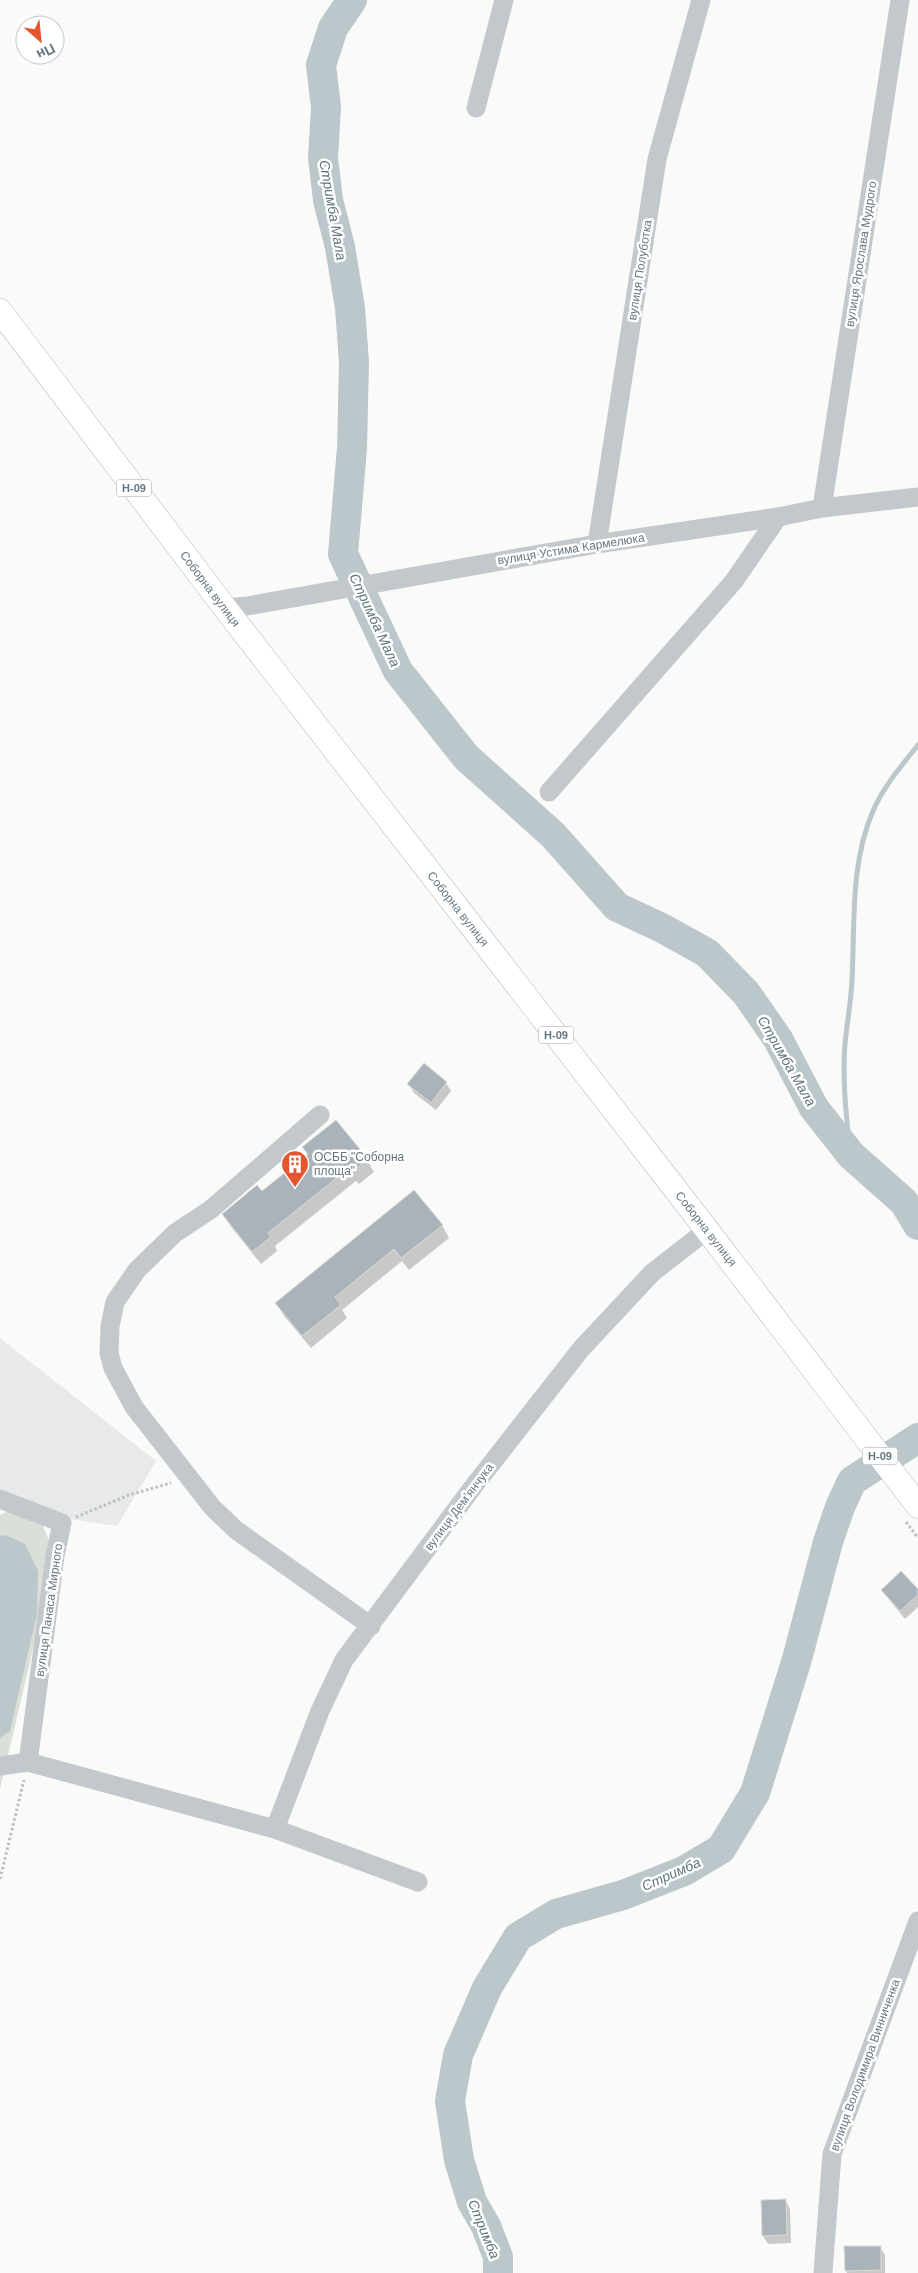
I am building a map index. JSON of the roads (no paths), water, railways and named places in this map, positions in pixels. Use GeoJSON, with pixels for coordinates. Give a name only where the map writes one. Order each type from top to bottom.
{"type":"FeatureCollection","features":[{"type":"Feature","properties":{"kind":"main road","name":"Соборна вулиця"},"geometry":{"type":"LineString","coordinates":[[0,311],[225,608],[707,1230],[918,1506]]}},
{"type":"Feature","properties":{"kind":"street"},"geometry":{"type":"LineString","coordinates":[[476,108],[504,0]]}},
{"type":"Feature","properties":{"kind":"street","name":"вулиця Полуботка"},"geometry":{"type":"LineString","coordinates":[[597,544],[657,159],[701,0]]}},
{"type":"Feature","properties":{"kind":"street","name":"вулиця Ярослава Мудрого"},"geometry":{"type":"LineString","coordinates":[[822,508],[900,0]]}},
{"type":"Feature","properties":{"kind":"street","name":"вулиця Устима Кармелюка"},"geometry":{"type":"LineString","coordinates":[[225,608],[597,544],[778,517],[822,508],[918,498]]}},
{"type":"Feature","properties":{"kind":"street"},"geometry":{"type":"LineString","coordinates":[[549,792],[734,581],[778,517]]}},
{"type":"Feature","properties":{"kind":"street"},"geometry":{"type":"LineString","coordinates":[[320,1116],[210,1210],[175,1233],[137,1270],[115,1302],[110,1326],[109,1353],[113,1368],[134,1407],[212,1507],[236,1530],[372,1626]]}},
{"type":"Feature","properties":{"kind":"street","name":"вулиця Демʼянчука"},"geometry":{"type":"LineString","coordinates":[[275,1829],[320,1711],[344,1660],[372,1626],[473,1487],[581,1349],[652,1273],[707,1230]]}},
{"type":"Feature","properties":{"kind":"street","name":"вулиця Панаса Мирного"},"geometry":{"type":"LineString","coordinates":[[0,1499],[62,1523],[55,1556],[28,1762]]}},
{"type":"Feature","properties":{"kind":"street"},"geometry":{"type":"LineString","coordinates":[[0,1766],[28,1762],[275,1829],[418,1882]]}},
{"type":"Feature","properties":{"kind":"street","name":"вулиця Володимира Винниченка"},"geometry":{"type":"LineString","coordinates":[[823,2273],[832,2154],[918,1921]]}},
{"type":"Feature","properties":{"kind":"waterway","name":"Стримба Мала"},"geometry":{"type":"LineString","coordinates":[[352,0],[333,28],[321,65],[326,107],[323,158],[328,200],[340,247],[350,308],[354,362],[352,448],[343,554],[398,671],[466,757],[553,835],[617,907],[662,928],[707,953],[746,993],[778,1039],[814,1108],[851,1155],[904,1202],[918,1225]]}},
{"type":"Feature","properties":{"kind":"waterway"},"geometry":{"type":"LineString","coordinates":[[851,1155],[845,1100],[844,1058],[851,988],[855,894],[860,852],[877,802],[893,776],[918,745]]}},
{"type":"Feature","properties":{"kind":"waterway","name":"Стримба"},"geometry":{"type":"LineString","coordinates":[[498,2273],[498,2257],[486,2226],[472,2202],[459,2160],[450,2101],[458,2055],[487,1988],[518,1937],[556,1914],[623,1895],[684,1871],[721,1849],[755,1793],[797,1659],[828,1542],[840,1507],[852,1481],[918,1438]]}},
{"type":"Feature","properties":{"kind":"place","name":"ОСББ \"Соборна площа\""},"geometry":{"type":"Point","coordinates":[295,1188]}}]}
